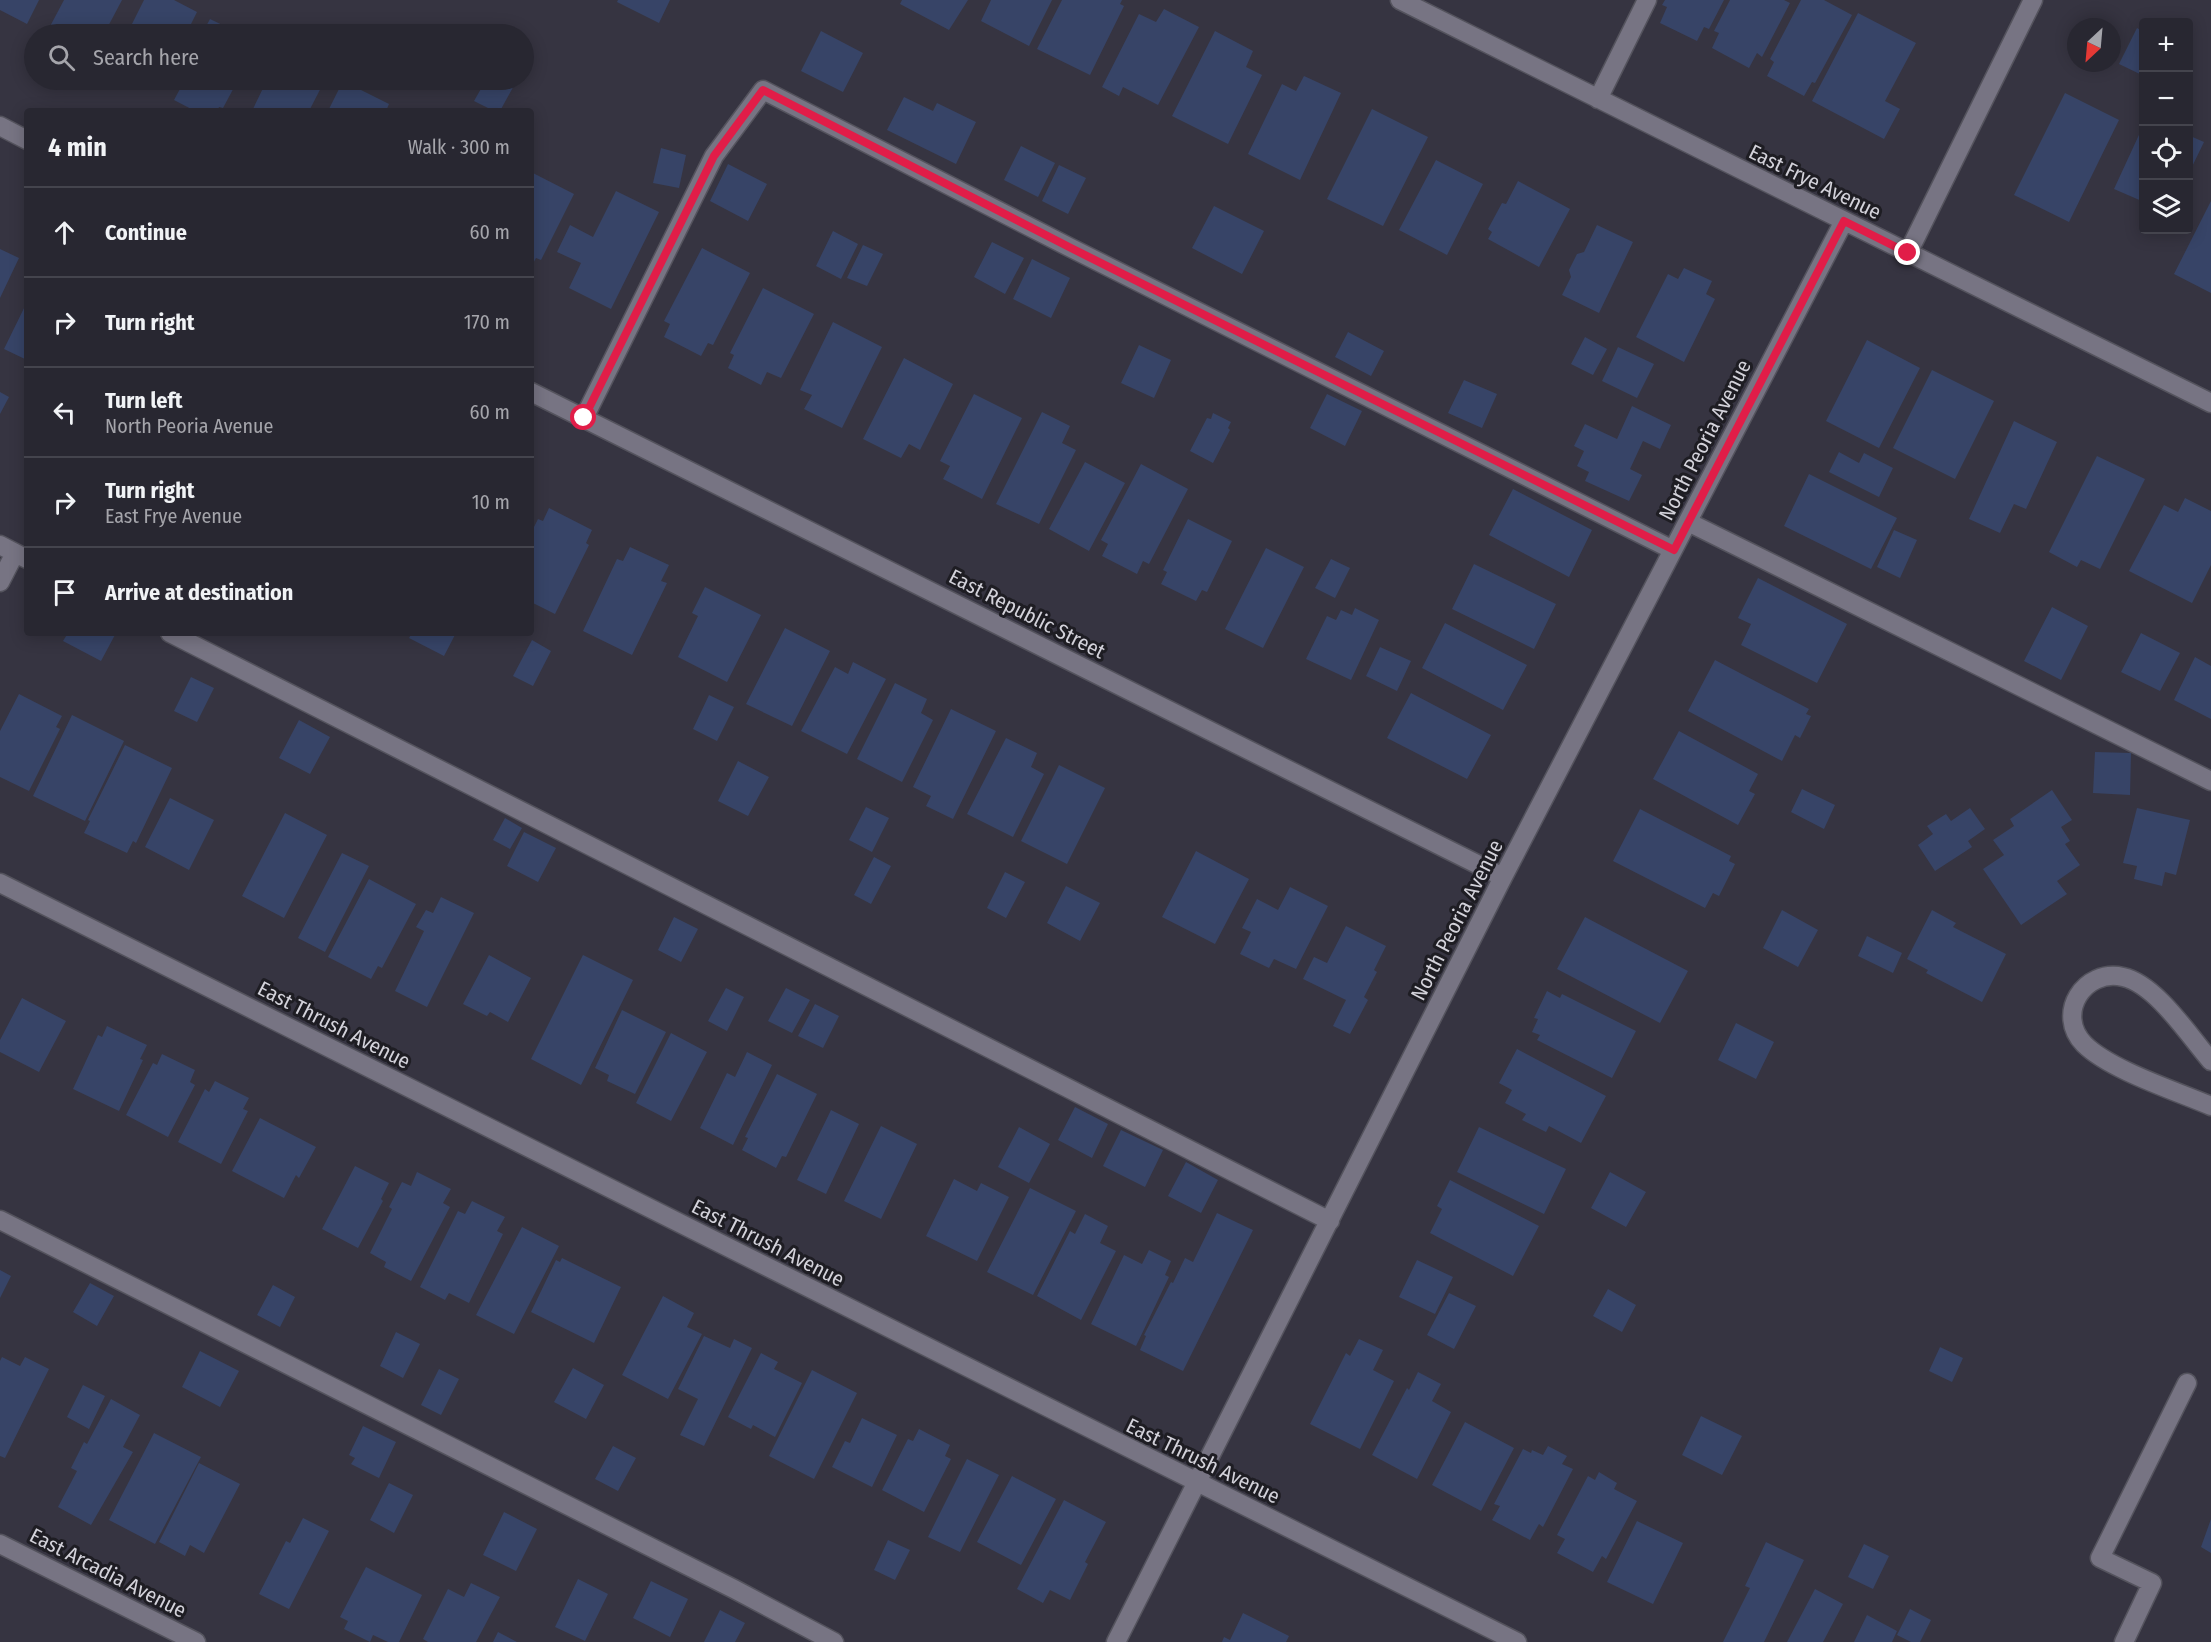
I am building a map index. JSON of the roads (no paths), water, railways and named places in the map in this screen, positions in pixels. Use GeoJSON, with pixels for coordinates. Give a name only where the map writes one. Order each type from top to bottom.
{"type":"FeatureCollection","features":[{"type":"Feature","properties":{"kind":"street","name":"East Frye Avenue"},"geometry":{"type":"LineString","coordinates":[[1400,0],[2211,403]]}},
{"type":"Feature","properties":{"kind":"street"},"geometry":{"type":"LineString","coordinates":[[1598,99],[1647,0]]}},
{"type":"Feature","properties":{"kind":"street"},"geometry":{"type":"LineString","coordinates":[[1908,253],[2033,0]]}},
{"type":"Feature","properties":{"kind":"street"},"geometry":{"type":"LineString","coordinates":[[584,418],[714,156],[763,90],[1071,248],[1674,550]]}},
{"type":"Feature","properties":{"kind":"street"},"geometry":{"type":"LineString","coordinates":[[0,126],[24,138]]}},
{"type":"Feature","properties":{"kind":"street","name":"North Peoria Avenue"},"geometry":{"type":"LineString","coordinates":[[1116,1642],[1198,1484],[1503,877],[1844,221]]}},
{"type":"Feature","properties":{"kind":"street","name":"East Republic Street"},"geometry":{"type":"LineString","coordinates":[[534,393],[1503,877]]}},
{"type":"Feature","properties":{"kind":"street"},"geometry":{"type":"LineString","coordinates":[[1688,522],[2211,781]]}},
{"type":"Feature","properties":{"kind":"street"},"geometry":{"type":"LineString","coordinates":[[0,582],[14,553]]}},
{"type":"Feature","properties":{"kind":"street"},"geometry":{"type":"LineString","coordinates":[[176,636],[1330,1221]]}},
{"type":"Feature","properties":{"kind":"street","name":"East Thrush Avenue"},"geometry":{"type":"LineString","coordinates":[[0,883],[1517,1642]]}},
{"type":"Feature","properties":{"kind":"street"},"geometry":{"type":"LineString","coordinates":[[2211,1061],[2173,1016],[2143,986],[2124,977],[2103,975],[2078,994],[2073,1010],[2073,1027],[2084,1043],[2105,1060],[2211,1106]]}},
{"type":"Feature","properties":{"kind":"street"},"geometry":{"type":"LineString","coordinates":[[0,1220],[712,1578],[834,1642]]}},
{"type":"Feature","properties":{"kind":"street"},"geometry":{"type":"LineString","coordinates":[[2124,1642],[2152,1583],[2100,1558],[2187,1383]]}},
{"type":"Feature","properties":{"kind":"street","name":"East Arcadia Avenue"},"geometry":{"type":"LineString","coordinates":[[0,1544],[196,1642]]}}]}
